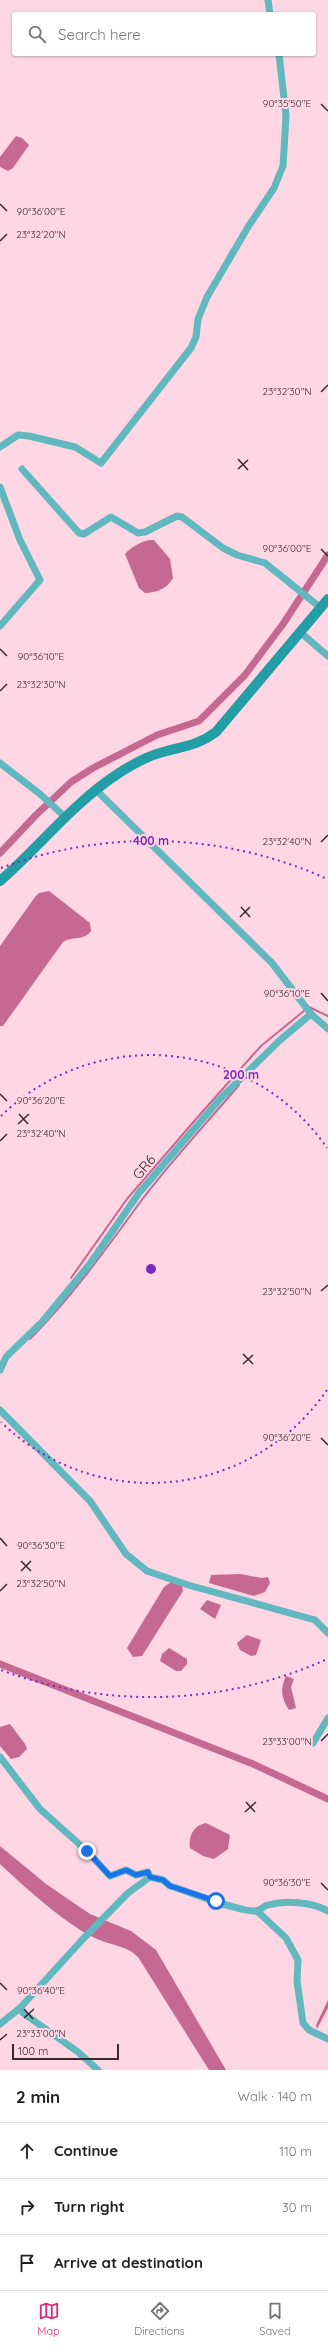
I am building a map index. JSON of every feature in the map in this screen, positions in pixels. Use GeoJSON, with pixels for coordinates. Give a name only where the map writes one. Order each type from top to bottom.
{"type":"FeatureCollection","features":[{"type":"Feature","properties":{"kind":"main road"},"geometry":{"type":"LineString","coordinates":[[0,881],[63,815],[96,790],[141,760],[162,752],[194,745],[210,736],[235,710],[328,599]]}},
{"type":"Feature","properties":{"kind":"street"},"geometry":{"type":"LineString","coordinates":[[268,0],[270,12]]}},
{"type":"Feature","properties":{"kind":"street"},"geometry":{"type":"LineString","coordinates":[[0,447],[18,435],[30,436],[75,447],[101,463],[191,348],[196,337],[201,309],[248,227],[274,188],[281,172],[286,116],[278,56]]}},
{"type":"Feature","properties":{"kind":"street"},"geometry":{"type":"LineString","coordinates":[[22,469],[79,533],[84,534],[111,517],[138,533],[145,532],[178,516],[182,517],[223,548],[237,555],[264,563],[321,608]]}},
{"type":"Feature","properties":{"kind":"street"},"geometry":{"type":"LineString","coordinates":[[0,488],[20,540],[40,580],[0,626]]}},
{"type":"Feature","properties":{"kind":"street"},"geometry":{"type":"LineString","coordinates":[[300,632],[328,656]]}},
{"type":"Feature","properties":{"kind":"street"},"geometry":{"type":"LineString","coordinates":[[0,763],[40,794],[63,815]]}},
{"type":"Feature","properties":{"kind":"street"},"geometry":{"type":"LineString","coordinates":[[96,790],[272,963],[311,1014],[328,1029]]}},
{"type":"Feature","properties":{"kind":"street","name":"GR6"},"geometry":{"type":"LineString","coordinates":[[0,1370],[6,1358],[42,1322],[89,1265],[139,1194],[188,1136],[220,1100],[274,1046],[311,1014]]}},
{"type":"Feature","properties":{"kind":"street"},"geometry":{"type":"LineString","coordinates":[[0,1410],[90,1501],[126,1554],[147,1571],[188,1585],[314,1620],[328,1633]]}},
{"type":"Feature","properties":{"kind":"street"},"geometry":{"type":"LineString","coordinates":[[313,1743],[326,1728],[328,1718]]}},
{"type":"Feature","properties":{"kind":"street"},"geometry":{"type":"LineString","coordinates":[[0,1757],[40,1809],[87,1851],[108,1874],[113,1876],[126,1870],[136,1875],[148,1872],[150,1877],[163,1880],[170,1886],[232,1907],[257,1910],[269,1904],[282,1903],[316,1906],[328,1911]]}},
{"type":"Feature","properties":{"kind":"street"},"geometry":{"type":"LineString","coordinates":[[0,2024],[20,2008],[82,1940],[128,1893],[150,1877]]}},
{"type":"Feature","properties":{"kind":"street"},"geometry":{"type":"LineString","coordinates":[[257,1910],[286,1938],[298,1960],[297,1981],[303,2022],[309,2030],[328,2039]]}},
{"type":"Feature","properties":{"kind":"street"},"geometry":{"type":"LineString","coordinates":[[20,2008],[23,2013],[78,2052],[98,2070]]}},
{"type":"Feature","properties":{"kind":"shaded area"},"geometry":{"type":"Polygon","coordinates":[[[16,136],[22,138],[29,145],[13,168],[8,171],[0,167],[0,157],[16,136]]]}},
{"type":"Feature","properties":{"kind":"shaded area"},"geometry":{"type":"Polygon","coordinates":[[[154,540],[170,559],[173,578],[168,585],[161,589],[145,593],[139,588],[125,554],[138,544],[154,540]]]}},
{"type":"Feature","properties":{"kind":"shaded area"},"geometry":{"type":"Polygon","coordinates":[[[49,891],[90,923],[91,931],[85,936],[63,942],[3,1026],[0,1026],[0,946],[35,897],[39,893],[49,891]]]}},
{"type":"Feature","properties":{"kind":"shaded area"},"geometry":{"type":"Polygon","coordinates":[[[240,1574],[262,1578],[268,1577],[270,1583],[265,1592],[254,1596],[209,1583],[211,1575],[240,1574]]]}},
{"type":"Feature","properties":{"kind":"shaded area"},"geometry":{"type":"Polygon","coordinates":[[[171,1582],[182,1585],[183,1591],[142,1656],[133,1657],[127,1648],[164,1587],[171,1582]]]}},
{"type":"Feature","properties":{"kind":"shaded area"},"geometry":{"type":"Polygon","coordinates":[[[207,1600],[221,1605],[215,1619],[200,1609],[207,1600]]]}},
{"type":"Feature","properties":{"kind":"shaded area"},"geometry":{"type":"Polygon","coordinates":[[[247,1635],[261,1640],[256,1655],[251,1656],[240,1650],[237,1643],[247,1635]]]}},
{"type":"Feature","properties":{"kind":"shaded area"},"geometry":{"type":"Polygon","coordinates":[[[169,1648],[187,1659],[187,1664],[181,1671],[176,1671],[160,1661],[162,1654],[169,1648]]]}},
{"type":"Feature","properties":{"kind":"shaded area"},"geometry":{"type":"Polygon","coordinates":[[[286,1676],[294,1679],[291,1687],[296,1708],[289,1710],[282,1693],[286,1676]]]}},
{"type":"Feature","properties":{"kind":"shaded area"},"geometry":{"type":"Polygon","coordinates":[[[10,1724],[27,1749],[19,1757],[11,1759],[0,1746],[0,1727],[10,1724]]]}},
{"type":"Feature","properties":{"kind":"shaded area"},"geometry":{"type":"Polygon","coordinates":[[[206,1823],[230,1835],[228,1849],[214,1859],[203,1856],[190,1848],[191,1835],[198,1826],[206,1823]]]}},
{"type":"Feature","properties":{"kind":"shaded area"},"geometry":{"type":"Polygon","coordinates":[[[0,1846],[46,1884],[90,1914],[131,1931],[156,1950],[226,2070],[209,2070],[138,1957],[129,1950],[97,1939],[85,1933],[72,1925],[47,1905],[0,1864],[0,1846]]]}},
{"type":"Feature","properties":{"kind":"shaded area"},"geometry":{"type":"Polygon","coordinates":[[[328,2000],[328,2008],[317,2029],[316,2025],[328,2000]]]}},
{"type":"Feature","properties":{"kind":"waterway"},"geometry":{"type":"LineString","coordinates":[[0,853],[36,815],[71,782],[93,768],[157,735],[199,721],[245,675],[283,624],[328,555]]}},
{"type":"Feature","properties":{"kind":"waterway"},"geometry":{"type":"LineString","coordinates":[[309,1007],[328,1016]]}},
{"type":"Feature","properties":{"kind":"waterway"},"geometry":{"type":"LineString","coordinates":[[71,1278],[127,1199],[196,1119],[261,1046],[305,1010]]}},
{"type":"Feature","properties":{"kind":"waterway"},"geometry":{"type":"LineString","coordinates":[[30,1339],[74,1290],[102,1255],[152,1186],[239,1085]]}},
{"type":"Feature","properties":{"kind":"waterway"},"geometry":{"type":"LineString","coordinates":[[0,1664],[253,1764],[328,1799]]}},
{"type":"Feature","properties":{"kind":"route"},"geometry":{"type":"LineString","coordinates":[[87,1851],[110,1876],[126,1870],[133,1875],[148,1872],[150,1877],[163,1880],[170,1886],[216,1901]]}}]}
